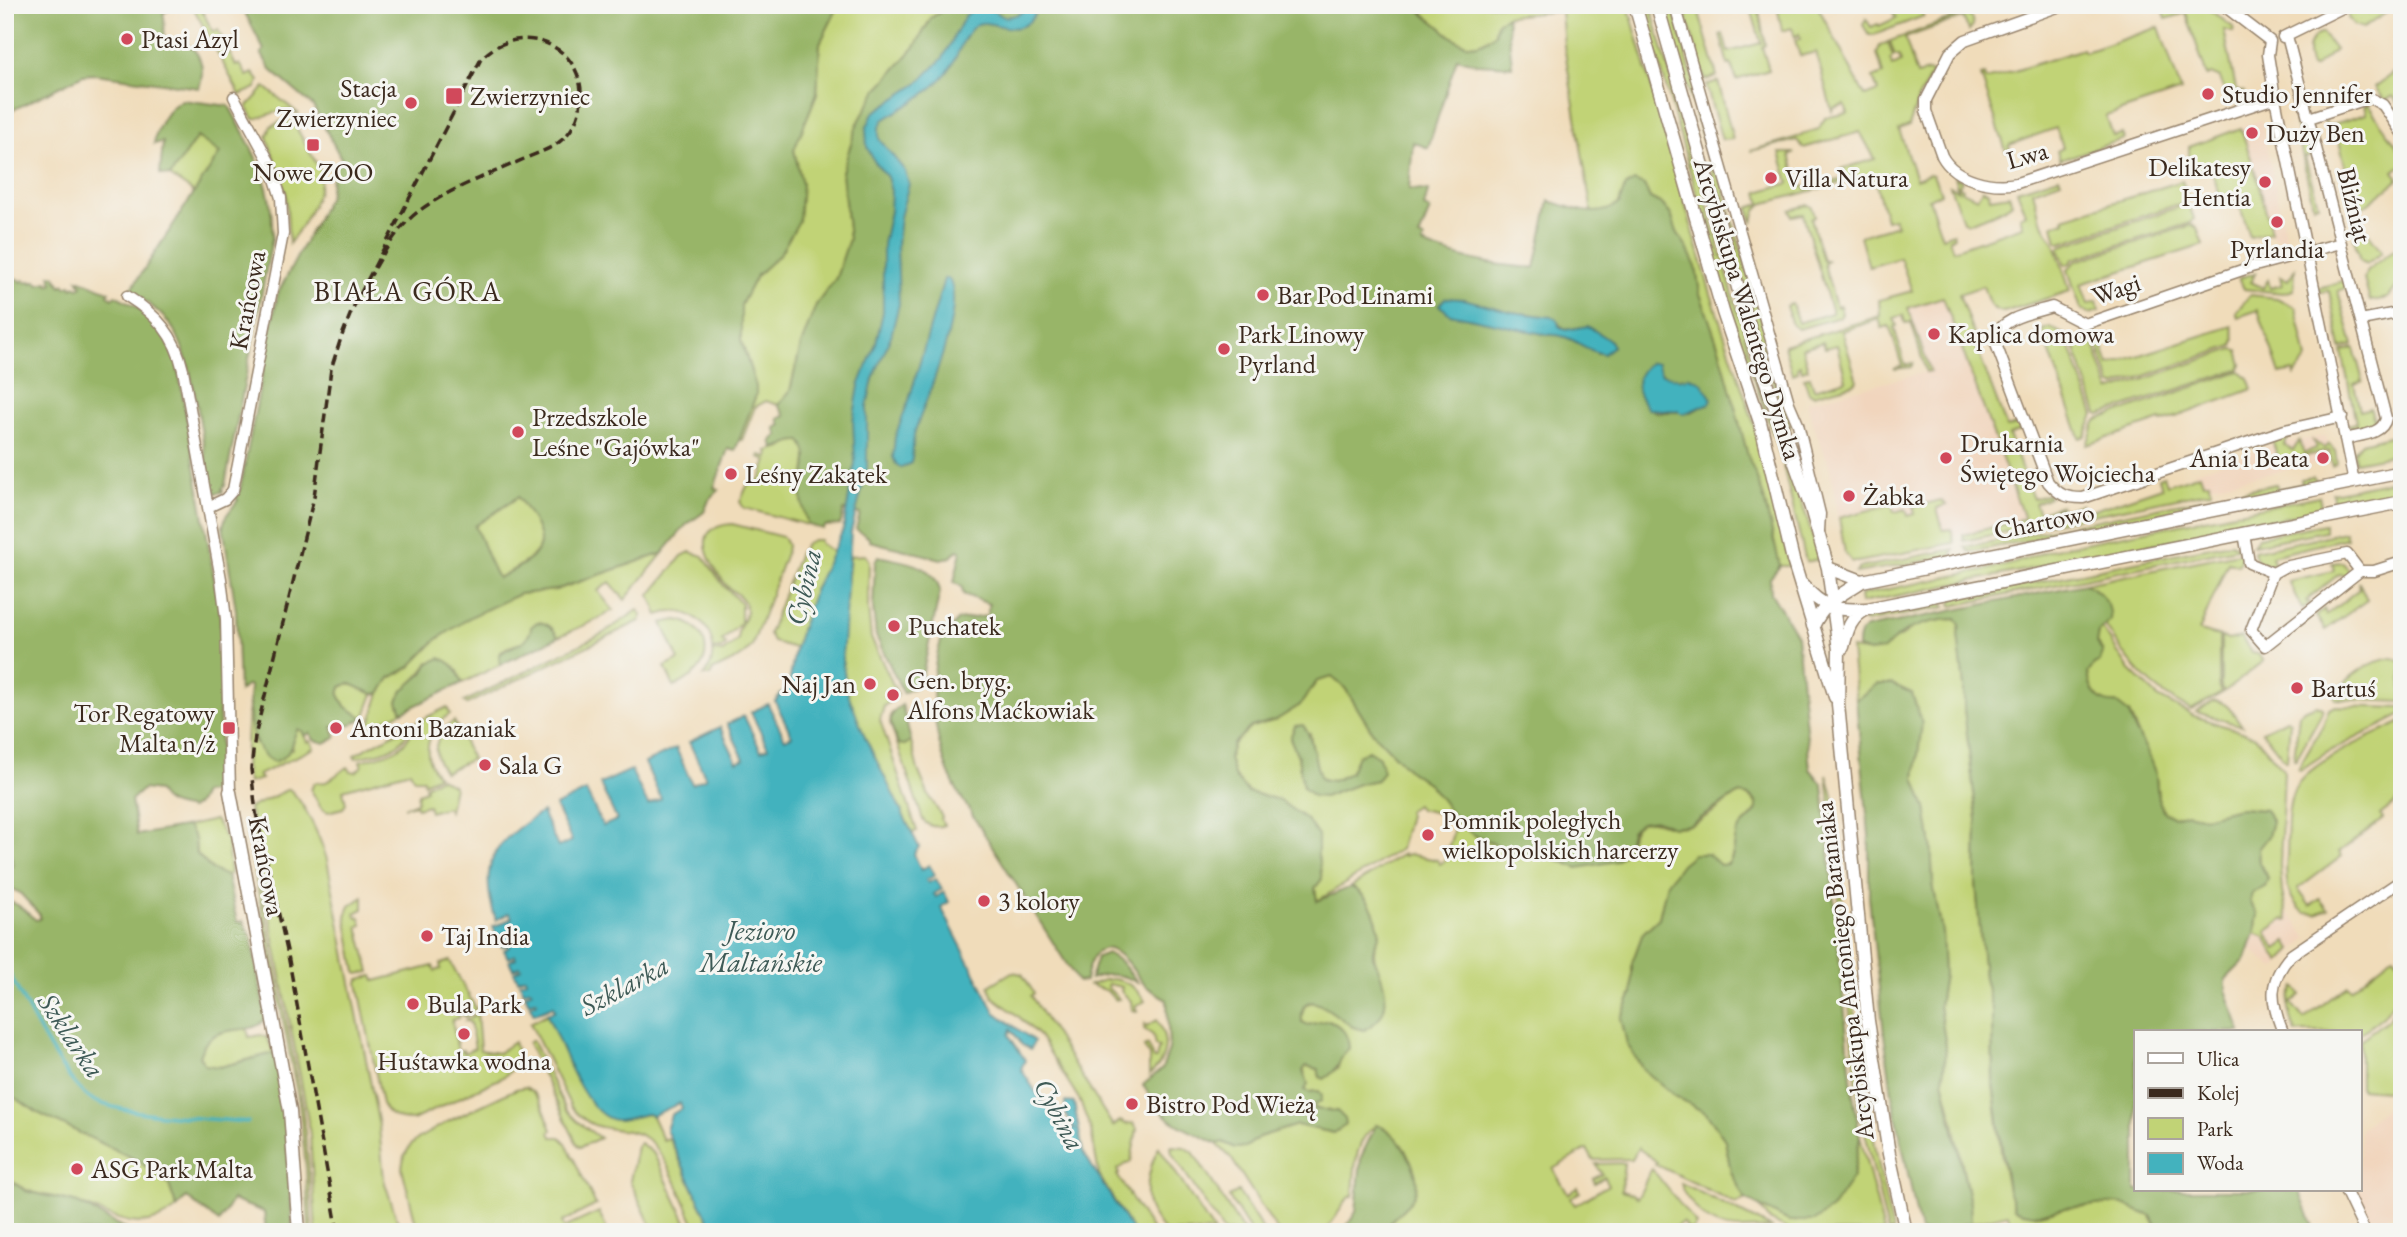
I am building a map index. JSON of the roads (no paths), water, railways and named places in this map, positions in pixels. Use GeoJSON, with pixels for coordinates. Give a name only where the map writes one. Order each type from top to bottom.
{"type":"FeatureCollection","features":[{"type":"Feature","properties":{"kind":"street","name":"Arcybiskupa Walentego Dymka"},"geometry":{"type":"LineString","coordinates":[[1635,5],[1723,312],[1760,422],[1813,626]]}},
{"type":"Feature","properties":{"kind":"street","name":"Arcybiskupa Walentego Dymka"},"geometry":{"type":"LineString","coordinates":[[1657,5],[1771,400],[1819,534],[1828,568],[1831,604]]}},
{"type":"Feature","properties":{"kind":"street"},"geometry":{"type":"LineString","coordinates":[[1675,5],[1789,403],[1798,424],[1820,514],[1819,534]]}},
{"type":"Feature","properties":{"kind":"street","name":"Lwa"},"geometry":{"type":"LineString","coordinates":[[2063,5],[1965,40],[1950,53],[1927,94],[1926,108],[1942,156],[1946,163],[1959,172],[1987,185],[2017,183],[2275,98]]}},
{"type":"Feature","properties":{"kind":"street"},"geometry":{"type":"LineString","coordinates":[[2223,5],[2270,41]]}},
{"type":"Feature","properties":{"kind":"street"},"geometry":{"type":"LineString","coordinates":[[2270,41],[2287,36],[2348,5]]}},
{"type":"Feature","properties":{"kind":"street","name":"Bliźniąt"},"geometry":{"type":"LineString","coordinates":[[2287,36],[2386,418],[2385,425],[2380,430],[2344,439]]}},
{"type":"Feature","properties":{"kind":"street"},"geometry":{"type":"LineString","coordinates":[[2270,41],[2268,55],[2275,98],[2354,482]]}},
{"type":"Feature","properties":{"kind":"street","name":"Krańcowa"},"geometry":{"type":"LineString","coordinates":[[208,507],[225,499],[233,490],[283,234],[281,198],[270,163],[234,97]]}},
{"type":"Feature","properties":{"kind":"street"},"geometry":{"type":"LineString","coordinates":[[2309,118],[2370,98],[2383,105],[2402,133]]}},
{"type":"Feature","properties":{"kind":"street"},"geometry":{"type":"LineString","coordinates":[[2306,252],[2341,243]]}},
{"type":"Feature","properties":{"kind":"street","name":"Wagi"},"geometry":{"type":"LineString","coordinates":[[2306,252],[2251,267],[2085,324],[2052,307],[2004,323],[1997,330],[1994,339],[2048,482],[2057,493],[2067,498],[2083,498],[2285,430],[2342,417]]}},
{"type":"Feature","properties":{"kind":"street","name":"Krańcowa"},"geometry":{"type":"LineString","coordinates":[[127,296],[156,316],[176,346],[183,370],[226,619],[230,792],[290,1111],[299,1232]]}},
{"type":"Feature","properties":{"kind":"street"},"geometry":{"type":"LineString","coordinates":[[2361,320],[2402,312]]}},
{"type":"Feature","properties":{"kind":"street","name":"Chartowo"},"geometry":{"type":"LineString","coordinates":[[1813,626],[1831,604],[1862,581],[2402,472]]}},
{"type":"Feature","properties":{"kind":"street","name":"Chartowo"},"geometry":{"type":"LineString","coordinates":[[1831,604],[1867,609],[2402,502]]}},
{"type":"Feature","properties":{"kind":"street"},"geometry":{"type":"LineString","coordinates":[[2244,533],[2249,563],[2273,573]]}},
{"type":"Feature","properties":{"kind":"street"},"geometry":{"type":"LineString","coordinates":[[2360,571],[2347,554],[2284,568],[2273,573],[2251,630],[2265,646],[2360,571],[2374,571],[2402,562]]}},
{"type":"Feature","properties":{"kind":"street"},"geometry":{"type":"LineString","coordinates":[[1828,568],[1862,581]]}},
{"type":"Feature","properties":{"kind":"street"},"geometry":{"type":"LineString","coordinates":[[1800,581],[1831,604]]}},
{"type":"Feature","properties":{"kind":"street","name":"Arcybiskupa Antoniego Baraniaka"},"geometry":{"type":"LineString","coordinates":[[1831,604],[1840,658],[1838,704],[1868,1021],[1889,1154],[1906,1232]]}},
{"type":"Feature","properties":{"kind":"street"},"geometry":{"type":"LineString","coordinates":[[1840,658],[1848,627],[1855,617],[1867,609]]}},
{"type":"Feature","properties":{"kind":"street","name":"Arcybiskupa Antoniego Baraniaka"},"geometry":{"type":"LineString","coordinates":[[1813,626],[1838,704]]}},
{"type":"Feature","properties":{"kind":"street"},"geometry":{"type":"LineString","coordinates":[[2282,1030],[2275,1013],[2273,996],[2274,982],[2280,967],[2291,955],[2402,880]]}},
{"type":"Feature","properties":{"kind":"street"},"geometry":{"type":"LineString","coordinates":[[2346,1192],[2365,1232]]}},
{"type":"Feature","properties":{"kind":"water","name":"Jezioro Maltańskie"},"geometry":{"type":"Polygon","coordinates":[[[1027,5],[1039,5],[1033,18],[1025,25],[1016,28],[982,23],[971,29],[942,79],[883,120],[879,128],[879,139],[905,171],[909,184],[900,217],[897,244],[899,304],[891,336],[873,379],[867,407],[867,469],[851,532],[842,659],[847,691],[865,737],[919,847],[914,854],[921,870],[929,865],[935,875],[926,880],[928,883],[936,879],[942,889],[934,894],[936,897],[944,892],[949,902],[941,907],[995,1012],[1034,1041],[1031,1049],[1022,1045],[1011,1029],[1009,1035],[1025,1060],[1021,1069],[1043,1103],[1053,1103],[1068,1128],[1075,1129],[1065,1113],[1065,1102],[1074,1103],[1083,1152],[1133,1232],[714,1232],[666,1130],[671,1115],[682,1108],[680,1103],[652,1116],[648,1114],[619,1120],[604,1115],[593,1106],[575,1077],[548,1017],[547,1014],[555,1010],[553,1006],[534,1014],[530,1006],[537,1002],[536,1000],[529,1003],[525,995],[532,991],[530,989],[524,992],[520,983],[526,980],[525,977],[518,980],[514,972],[521,968],[520,966],[513,969],[509,961],[516,958],[515,955],[508,958],[504,950],[510,947],[510,944],[502,947],[498,939],[505,935],[504,933],[497,936],[493,927],[512,918],[509,913],[496,920],[488,884],[490,869],[501,844],[525,822],[542,812],[558,847],[572,841],[555,806],[586,791],[603,826],[617,820],[600,784],[631,770],[648,805],[661,799],[645,763],[676,748],[692,784],[706,778],[689,742],[720,727],[737,762],[744,759],[727,724],[744,716],[761,751],[768,748],[751,712],[768,704],[785,739],[792,736],[775,701],[789,685],[795,648],[815,588],[843,530],[855,463],[853,421],[859,386],[876,343],[883,312],[883,244],[891,191],[887,177],[867,147],[866,129],[873,113],[917,84],[943,58],[965,16],[975,8],[988,8],[1004,17],[1020,13],[1027,5]]]}},
{"type":"Feature","properties":{"kind":"water"},"geometry":{"type":"Polygon","coordinates":[[[948,278],[953,291],[949,330],[915,431],[911,463],[901,468],[893,457],[895,437],[909,400],[944,279],[948,278]]]}},
{"type":"Feature","properties":{"kind":"water"},"geometry":{"type":"Polygon","coordinates":[[[1445,298],[1464,299],[1512,312],[1551,317],[1557,319],[1559,326],[1566,330],[1588,326],[1613,346],[1604,354],[1597,353],[1557,335],[1450,314],[1439,305],[1445,298]]]}},
{"type":"Feature","properties":{"kind":"water"},"geometry":{"type":"Polygon","coordinates":[[[1650,363],[1657,363],[1661,374],[1681,379],[1690,377],[1701,382],[1712,399],[1708,404],[1683,414],[1678,411],[1648,409],[1637,385],[1640,374],[1650,363]]]}},
{"type":"Feature","properties":{"kind":"waterway","name":"Szklarka"},"geometry":{"type":"LineString","coordinates":[[5,966],[57,1059],[81,1091],[93,1100],[146,1113],[248,1122]]}},
{"type":"Feature","properties":{"kind":"railway"},"geometry":{"type":"LineString","coordinates":[[338,1232],[288,955],[256,813],[251,769],[255,736],[314,497],[331,369],[352,310],[481,59],[499,46],[519,40],[534,40],[563,53],[576,71],[581,93],[578,116],[566,135],[550,148],[457,189],[419,211],[398,232],[371,275]]}},
{"type":"Feature","properties":{"kind":"place","name":"Ptasi Azyl"},"geometry":{"type":"Point","coordinates":[127,39]}},
{"type":"Feature","properties":{"kind":"place","name":"Studio Jennifer"},"geometry":{"type":"Point","coordinates":[2208,94]}},
{"type":"Feature","properties":{"kind":"place","name":"Zwierzyniec"},"geometry":{"type":"Point","coordinates":[454,96]}},
{"type":"Feature","properties":{"kind":"place","name":"Stacja Zwierzyniec"},"geometry":{"type":"Point","coordinates":[411,103]}},
{"type":"Feature","properties":{"kind":"place","name":"Duży Ben"},"geometry":{"type":"Point","coordinates":[2252,133]}},
{"type":"Feature","properties":{"kind":"place","name":"Nowe ZOO"},"geometry":{"type":"Point","coordinates":[313,145]}},
{"type":"Feature","properties":{"kind":"place","name":"Villa Natura"},"geometry":{"type":"Point","coordinates":[1771,178]}},
{"type":"Feature","properties":{"kind":"place","name":"Delikatesy Hentia"},"geometry":{"type":"Point","coordinates":[2265,182]}},
{"type":"Feature","properties":{"kind":"place","name":"Pyrlandia"},"geometry":{"type":"Point","coordinates":[2277,222]}},
{"type":"Feature","properties":{"kind":"place","name":"Bar Pod Linami"},"geometry":{"type":"Point","coordinates":[1263,295]}},
{"type":"Feature","properties":{"kind":"place","name":"Kaplica domowa"},"geometry":{"type":"Point","coordinates":[1934,334]}},
{"type":"Feature","properties":{"kind":"place","name":"Park Linowy Pyrland"},"geometry":{"type":"Point","coordinates":[1224,349]}},
{"type":"Feature","properties":{"kind":"place","name":"Przedszkole Leśne \"Gajówka\""},"geometry":{"type":"Point","coordinates":[518,432]}},
{"type":"Feature","properties":{"kind":"place","name":"Drukarnia Świętego Wojciecha"},"geometry":{"type":"Point","coordinates":[1946,458]}},
{"type":"Feature","properties":{"kind":"place","name":"Ania i Beata"},"geometry":{"type":"Point","coordinates":[2323,458]}},
{"type":"Feature","properties":{"kind":"place","name":"Leśny Zakątek"},"geometry":{"type":"Point","coordinates":[731,474]}},
{"type":"Feature","properties":{"kind":"place","name":"Żabka"},"geometry":{"type":"Point","coordinates":[1849,496]}},
{"type":"Feature","properties":{"kind":"place","name":"Puchatek"},"geometry":{"type":"Point","coordinates":[894,626]}},
{"type":"Feature","properties":{"kind":"place","name":"Naj Jan"},"geometry":{"type":"Point","coordinates":[870,684]}},
{"type":"Feature","properties":{"kind":"place","name":"Bartuś"},"geometry":{"type":"Point","coordinates":[2297,688]}},
{"type":"Feature","properties":{"kind":"place","name":"Gen. bryg. Alfons Maćkowiak"},"geometry":{"type":"Point","coordinates":[893,695]}},
{"type":"Feature","properties":{"kind":"place","name":"Tor Regatowy Malta n/ż"},"geometry":{"type":"Point","coordinates":[229,728]}},
{"type":"Feature","properties":{"kind":"place","name":"Antoni Bazaniak"},"geometry":{"type":"Point","coordinates":[336,728]}},
{"type":"Feature","properties":{"kind":"place","name":"Sala G"},"geometry":{"type":"Point","coordinates":[485,765]}},
{"type":"Feature","properties":{"kind":"place","name":"Pomnik poległych wielkopolskich harcerzy"},"geometry":{"type":"Point","coordinates":[1428,835]}},
{"type":"Feature","properties":{"kind":"place","name":"3 kolory"},"geometry":{"type":"Point","coordinates":[984,901]}},
{"type":"Feature","properties":{"kind":"place","name":"Taj India"},"geometry":{"type":"Point","coordinates":[427,936]}},
{"type":"Feature","properties":{"kind":"place","name":"Bula Park"},"geometry":{"type":"Point","coordinates":[413,1004]}},
{"type":"Feature","properties":{"kind":"place","name":"Huśtawka wodna"},"geometry":{"type":"Point","coordinates":[464,1034]}},
{"type":"Feature","properties":{"kind":"place","name":"Bistro Pod Wieżą"},"geometry":{"type":"Point","coordinates":[1132,1104]}},
{"type":"Feature","properties":{"kind":"place","name":"ASG Park Malta"},"geometry":{"type":"Point","coordinates":[77,1169]}},
{"type":"Feature","properties":{"kind":"district","name":"BIAŁA GÓRA"},"geometry":{"type":"Point","coordinates":[408,291]}},
{"type":"Feature","properties":{"kind":"water label","name":"Cybina"},"geometry":{"type":"Point","coordinates":[803,587]}},
{"type":"Feature","properties":{"kind":"water label","name":"Cybina"},"geometry":{"type":"Point","coordinates":[1060,1114]}}]}
